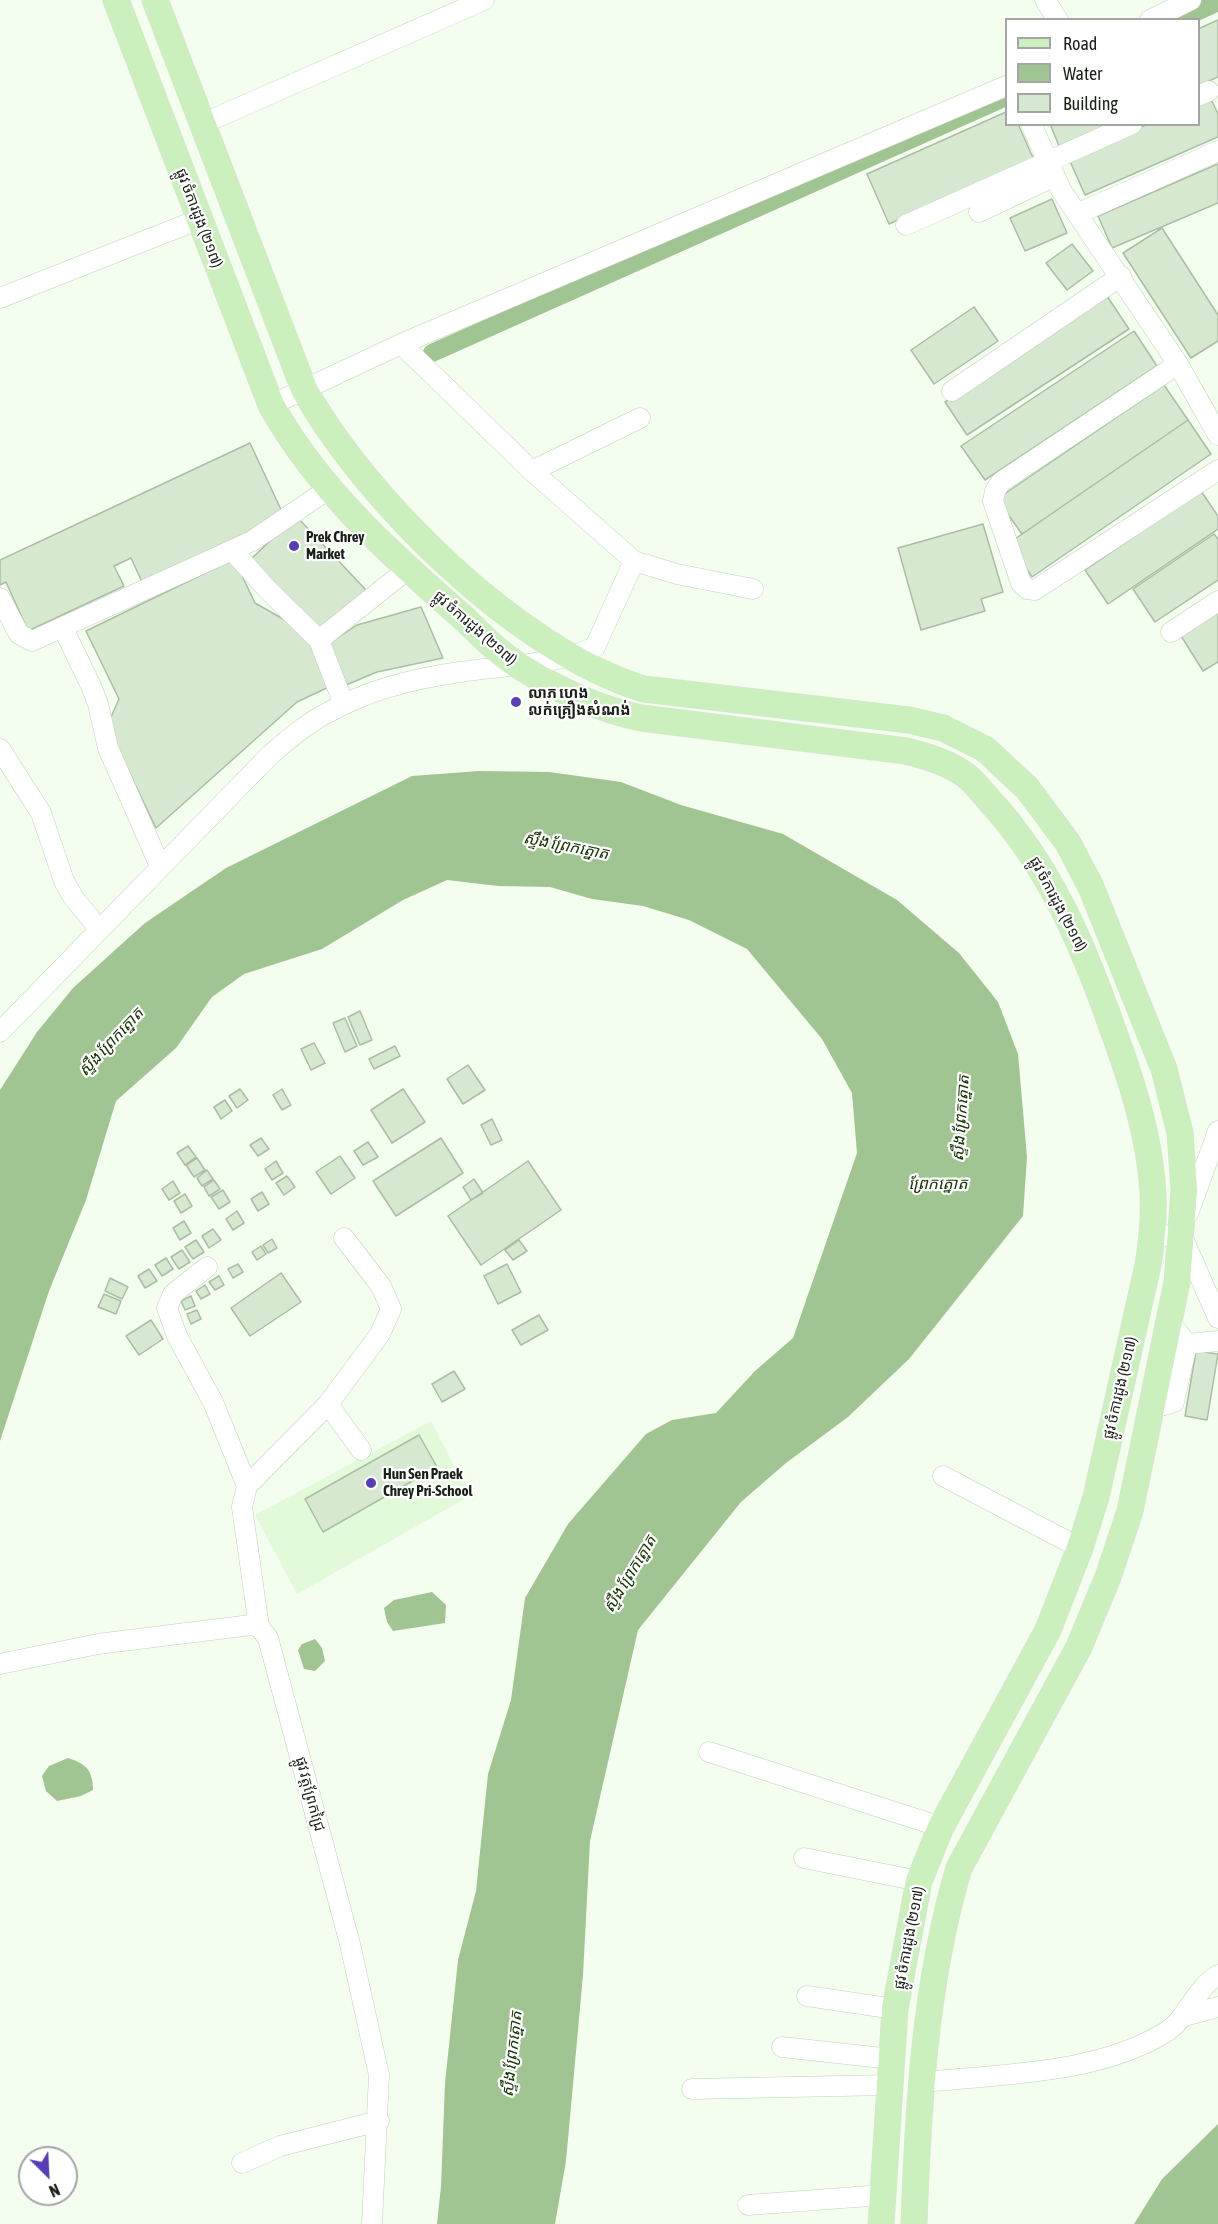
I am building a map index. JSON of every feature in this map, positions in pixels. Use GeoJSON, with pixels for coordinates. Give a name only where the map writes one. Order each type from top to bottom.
{"type":"FeatureCollection","features":[{"type":"Feature","properties":{"kind":"main road","name":"ផ្លូវ ចំការដូង (២១៧)"},"geometry":{"type":"LineString","coordinates":[[116,0],[271,405],[288,435],[330,488],[390,554],[518,666],[606,711],[641,718],[906,751],[937,759],[966,775],[999,811],[1036,859],[1090,966],[1130,1077],[1153,1192],[1152,1237],[1096,1497],[1080,1548],[1048,1630],[941,1827],[919,1881],[895,2009],[881,2224]]}},
{"type":"Feature","properties":{"kind":"main road","name":"ផ្លូវ ចំការដូង (២១៧)"},"geometry":{"type":"LineString","coordinates":[[155,0],[304,389],[320,418],[372,485],[416,533],[491,603],[571,657],[614,680],[644,689],[909,720],[943,728],[985,748],[1028,788],[1068,843],[1091,887],[1164,1069],[1180,1133],[1184,1190],[1182,1233],[1177,1282],[1130,1511],[1108,1577],[1079,1647],[958,1868],[950,1897],[931,1999],[914,2224]]}},
{"type":"Feature","properties":{"kind":"main road"},"geometry":{"type":"LineString","coordinates":[[1090,966],[1119,955]]}},
{"type":"Feature","properties":{"kind":"street"},"geometry":{"type":"LineString","coordinates":[[1045,0],[1057,18]]}},
{"type":"Feature","properties":{"kind":"street"},"geometry":{"type":"LineString","coordinates":[[1154,18],[1191,0]]}},
{"type":"Feature","properties":{"kind":"street"},"geometry":{"type":"LineString","coordinates":[[202,124],[477,1]]}},
{"type":"Feature","properties":{"kind":"street"},"geometry":{"type":"LineString","coordinates":[[271,405],[401,344],[1005,86]]}},
{"type":"Feature","properties":{"kind":"street"},"geometry":{"type":"LineString","coordinates":[[1032,126],[1051,168],[1077,214],[1121,276],[1178,364],[1218,435]]}},
{"type":"Feature","properties":{"kind":"street"},"geometry":{"type":"LineString","coordinates":[[979,212],[1051,168],[1128,126]]}},
{"type":"Feature","properties":{"kind":"street"},"geometry":{"type":"LineString","coordinates":[[1077,214],[1218,151]]}},
{"type":"Feature","properties":{"kind":"street"},"geometry":{"type":"LineString","coordinates":[[906,225],[1051,168]]}},
{"type":"Feature","properties":{"kind":"street"},"geometry":{"type":"LineString","coordinates":[[0,298],[200,219]]}},
{"type":"Feature","properties":{"kind":"street"},"geometry":{"type":"LineString","coordinates":[[952,391],[1121,276]]}},
{"type":"Feature","properties":{"kind":"street"},"geometry":{"type":"LineString","coordinates":[[401,344],[532,471],[634,561],[677,574],[753,589]]}},
{"type":"Feature","properties":{"kind":"street"},"geometry":{"type":"LineString","coordinates":[[1178,364],[1001,482],[995,491],[993,501],[1021,583],[1027,589],[1035,590],[1218,470]]}},
{"type":"Feature","properties":{"kind":"street"},"geometry":{"type":"LineString","coordinates":[[532,471],[640,418]]}},
{"type":"Feature","properties":{"kind":"street"},"geometry":{"type":"LineString","coordinates":[[0,598],[12,624],[25,639],[32,641],[233,551],[282,522],[330,488]]}},
{"type":"Feature","properties":{"kind":"street"},"geometry":{"type":"LineString","coordinates":[[233,551],[267,590],[319,640],[344,705]]}},
{"type":"Feature","properties":{"kind":"street"},"geometry":{"type":"LineString","coordinates":[[0,1032],[270,754],[303,728],[344,705],[397,686],[459,672],[518,666],[571,657],[595,647],[634,561]]}},
{"type":"Feature","properties":{"kind":"street"},"geometry":{"type":"LineString","coordinates":[[319,640],[408,569]]}},
{"type":"Feature","properties":{"kind":"street"},"geometry":{"type":"LineString","coordinates":[[1171,632],[1218,601]]}},
{"type":"Feature","properties":{"kind":"street"},"geometry":{"type":"LineString","coordinates":[[63,628],[91,686],[108,748],[160,866]]}},
{"type":"Feature","properties":{"kind":"street"},"geometry":{"type":"LineString","coordinates":[[0,749],[41,813],[64,881],[73,897],[99,929]]}},
{"type":"Feature","properties":{"kind":"street"},"geometry":{"type":"LineString","coordinates":[[1218,1131],[1182,1233],[1218,1318]]}},
{"type":"Feature","properties":{"kind":"street"},"geometry":{"type":"LineString","coordinates":[[1152,1237],[1182,1233]]}},
{"type":"Feature","properties":{"kind":"street"},"geometry":{"type":"LineString","coordinates":[[207,1267],[173,1294],[167,1308],[177,1336],[213,1402],[247,1486],[264,1466],[328,1404],[380,1334],[391,1309],[381,1286],[344,1238]]}},
{"type":"Feature","properties":{"kind":"street"},"geometry":{"type":"LineString","coordinates":[[1169,1321],[1187,1344]]}},
{"type":"Feature","properties":{"kind":"street"},"geometry":{"type":"LineString","coordinates":[[1187,1344],[1218,1341]]}},
{"type":"Feature","properties":{"kind":"street"},"geometry":{"type":"LineString","coordinates":[[1151,1409],[1174,1402],[1187,1344]]}},
{"type":"Feature","properties":{"kind":"street"},"geometry":{"type":"LineString","coordinates":[[328,1404],[361,1450]]}},
{"type":"Feature","properties":{"kind":"street"},"geometry":{"type":"LineString","coordinates":[[943,1476],[1080,1548]]}},
{"type":"Feature","properties":{"kind":"street","name":"ផ្លូវ វត្តព្រែកជ្រៃ"},"geometry":{"type":"LineString","coordinates":[[247,1486],[243,1507],[259,1627],[268,1638],[350,1944],[379,2075],[379,2121],[372,2224]]}},
{"type":"Feature","properties":{"kind":"street"},"geometry":{"type":"LineString","coordinates":[[0,1664],[98,1644],[251,1625],[259,1627]]}},
{"type":"Feature","properties":{"kind":"street"},"geometry":{"type":"LineString","coordinates":[[709,1752],[941,1827]]}},
{"type":"Feature","properties":{"kind":"street"},"geometry":{"type":"LineString","coordinates":[[804,1858],[919,1881]]}},
{"type":"Feature","properties":{"kind":"street"},"geometry":{"type":"LineString","coordinates":[[924,2082],[1071,2066],[1129,2050],[1167,2032],[1184,2016],[1193,1997],[1218,1975]]}},
{"type":"Feature","properties":{"kind":"street"},"geometry":{"type":"LineString","coordinates":[[807,1996],[895,2009]]}},
{"type":"Feature","properties":{"kind":"street"},"geometry":{"type":"LineString","coordinates":[[1184,2016],[1218,2007]]}},
{"type":"Feature","properties":{"kind":"street"},"geometry":{"type":"LineString","coordinates":[[782,2047],[892,2059]]}},
{"type":"Feature","properties":{"kind":"street"},"geometry":{"type":"LineString","coordinates":[[692,2088],[889,2085]]}},
{"type":"Feature","properties":{"kind":"street"},"geometry":{"type":"LineString","coordinates":[[242,2163],[280,2146],[379,2121]]}},
{"type":"Feature","properties":{"kind":"street"},"geometry":{"type":"LineString","coordinates":[[748,2205],[883,2195]]}},
{"type":"Feature","properties":{"kind":"shaded area"},"geometry":{"type":"Polygon","coordinates":[[[431,1421],[470,1496],[297,1594],[255,1515],[431,1421]]]}},
{"type":"Feature","properties":{"kind":"water","name":"ព្រែកត្នោត"},"geometry":{"type":"Polygon","coordinates":[[[479,771],[549,772],[621,782],[681,805],[783,834],[897,900],[959,953],[998,1002],[1018,1054],[1027,1157],[1023,1216],[909,1359],[848,1417],[786,1463],[741,1502],[638,1630],[590,1841],[583,1975],[566,2161],[555,2224],[437,2224],[441,2186],[445,2083],[458,1960],[476,1891],[488,1774],[511,1700],[525,1598],[568,1524],[646,1434],[672,1420],[716,1413],[755,1371],[793,1338],[857,1153],[852,1093],[822,1039],[747,949],[689,920],[643,906],[592,899],[550,887],[498,886],[447,880],[403,900],[322,949],[244,974],[212,997],[176,1048],[116,1101],[86,1200],[49,1291],[0,1441],[0,1090],[37,1032],[73,988],[145,923],[226,868],[412,776],[479,771]]]}},
{"type":"Feature","properties":{"kind":"water"},"geometry":{"type":"Polygon","coordinates":[[[432,1592],[446,1605],[445,1623],[393,1631],[387,1622],[384,1608],[394,1600],[432,1592]]]}},
{"type":"Feature","properties":{"kind":"water"},"geometry":{"type":"Polygon","coordinates":[[[315,1639],[322,1648],[325,1661],[315,1671],[304,1669],[298,1650],[302,1644],[315,1639]]]}},
{"type":"Feature","properties":{"kind":"water"},"geometry":{"type":"Polygon","coordinates":[[[68,1758],[84,1765],[92,1777],[93,1790],[81,1796],[57,1801],[46,1791],[42,1776],[49,1766],[68,1758]]]}},
{"type":"Feature","properties":{"kind":"water"},"geometry":{"type":"Polygon","coordinates":[[[1218,2124],[1218,2224],[1134,2224],[1162,2179],[1218,2124]]]}},
{"type":"Feature","properties":{"kind":"building"},"geometry":{"type":"Polygon","coordinates":[[[1218,20],[1218,77],[1200,85],[1200,28],[1218,20]]]}},
{"type":"Feature","properties":{"kind":"building"},"geometry":{"type":"Polygon","coordinates":[[[1210,97],[1218,114],[1218,137],[1085,195],[1069,159],[1143,126],[1200,126],[1200,101],[1210,97]]]}},
{"type":"Feature","properties":{"kind":"building"},"geometry":{"type":"Polygon","coordinates":[[[1005,112],[1005,126],[1019,126],[1034,160],[889,224],[867,174],[1005,112]]]}},
{"type":"Feature","properties":{"kind":"building"},"geometry":{"type":"Polygon","coordinates":[[[1051,126],[1104,126],[1059,146],[1051,126]]]}},
{"type":"Feature","properties":{"kind":"building"},"geometry":{"type":"Polygon","coordinates":[[[1218,164],[1218,203],[1112,248],[1098,216],[1218,164]]]}},
{"type":"Feature","properties":{"kind":"building"},"geometry":{"type":"Polygon","coordinates":[[[1052,199],[1067,233],[1025,251],[1010,218],[1052,199]]]}},
{"type":"Feature","properties":{"kind":"building"},"geometry":{"type":"Polygon","coordinates":[[[1162,228],[1218,315],[1218,341],[1191,358],[1123,253],[1162,228]]]}},
{"type":"Feature","properties":{"kind":"building"},"geometry":{"type":"Polygon","coordinates":[[[1072,244],[1093,271],[1067,290],[1046,263],[1072,244]]]}},
{"type":"Feature","properties":{"kind":"building"},"geometry":{"type":"Polygon","coordinates":[[[1107,296],[1129,329],[967,435],[945,402],[1107,296]]]}},
{"type":"Feature","properties":{"kind":"building"},"geometry":{"type":"Polygon","coordinates":[[[974,307],[998,341],[934,384],[911,350],[974,307]]]}},
{"type":"Feature","properties":{"kind":"building"},"geometry":{"type":"Polygon","coordinates":[[[1134,331],[1157,366],[985,480],[961,446],[1134,331]]]}},
{"type":"Feature","properties":{"kind":"building"},"geometry":{"type":"Polygon","coordinates":[[[1164,385],[1188,420],[1022,534],[997,499],[1164,385]]]}},
{"type":"Feature","properties":{"kind":"building"},"geometry":{"type":"Polygon","coordinates":[[[1188,420],[1211,454],[1032,577],[1009,543],[1188,420]]]}},
{"type":"Feature","properties":{"kind":"building"},"geometry":{"type":"Polygon","coordinates":[[[250,443],[284,516],[142,582],[131,558],[114,566],[124,586],[28,631],[6,582],[0,585],[0,560],[250,443]]]}},
{"type":"Feature","properties":{"kind":"building"},"geometry":{"type":"Polygon","coordinates":[[[1201,491],[1218,516],[1218,529],[1108,604],[1085,570],[1201,491]]]}},
{"type":"Feature","properties":{"kind":"building"},"geometry":{"type":"Polygon","coordinates":[[[296,516],[366,590],[320,633],[251,559],[296,516]]]}},
{"type":"Feature","properties":{"kind":"building"},"geometry":{"type":"Polygon","coordinates":[[[983,524],[1003,592],[981,599],[985,611],[921,630],[898,548],[983,524]]]}},
{"type":"Feature","properties":{"kind":"building"},"geometry":{"type":"Polygon","coordinates":[[[1214,534],[1218,539],[1218,580],[1155,622],[1133,589],[1214,534]]]}},
{"type":"Feature","properties":{"kind":"building"},"geometry":{"type":"Polygon","coordinates":[[[234,559],[255,603],[306,632],[331,686],[297,702],[156,828],[107,726],[119,699],[86,631],[234,559]]]}},
{"type":"Feature","properties":{"kind":"building"},"geometry":{"type":"Polygon","coordinates":[[[1218,606],[1218,662],[1203,671],[1178,631],[1218,606]]]}},
{"type":"Feature","properties":{"kind":"building"},"geometry":{"type":"Polygon","coordinates":[[[421,607],[443,658],[377,672],[346,685],[327,645],[357,625],[421,607]]]}},
{"type":"Feature","properties":{"kind":"building"},"geometry":{"type":"Polygon","coordinates":[[[360,1011],[372,1040],[360,1045],[348,1017],[360,1011]]]}},
{"type":"Feature","properties":{"kind":"building"},"geometry":{"type":"Polygon","coordinates":[[[345,1018],[357,1046],[345,1052],[333,1023],[345,1018]]]}},
{"type":"Feature","properties":{"kind":"building"},"geometry":{"type":"Polygon","coordinates":[[[314,1043],[325,1063],[311,1070],[301,1049],[314,1043]]]}},
{"type":"Feature","properties":{"kind":"building"},"geometry":{"type":"Polygon","coordinates":[[[395,1046],[400,1056],[374,1069],[369,1059],[395,1046]]]}},
{"type":"Feature","properties":{"kind":"building"},"geometry":{"type":"Polygon","coordinates":[[[468,1065],[485,1090],[463,1104],[447,1079],[468,1065]]]}},
{"type":"Feature","properties":{"kind":"building"},"geometry":{"type":"Polygon","coordinates":[[[240,1089],[248,1100],[237,1108],[229,1096],[240,1089]]]}},
{"type":"Feature","properties":{"kind":"building"},"geometry":{"type":"Polygon","coordinates":[[[282,1089],[291,1105],[282,1110],[273,1095],[282,1089]]]}},
{"type":"Feature","properties":{"kind":"building"},"geometry":{"type":"Polygon","coordinates":[[[403,1089],[425,1122],[392,1143],[371,1110],[403,1089]]]}},
{"type":"Feature","properties":{"kind":"building"},"geometry":{"type":"Polygon","coordinates":[[[225,1100],[232,1111],[221,1119],[214,1107],[225,1100]]]}},
{"type":"Feature","properties":{"kind":"building"},"geometry":{"type":"Polygon","coordinates":[[[492,1119],[502,1140],[491,1145],[481,1125],[492,1119]]]}},
{"type":"Feature","properties":{"kind":"building"},"geometry":{"type":"Polygon","coordinates":[[[261,1138],[269,1149],[258,1156],[250,1145],[261,1138]]]}},
{"type":"Feature","properties":{"kind":"building"},"geometry":{"type":"Polygon","coordinates":[[[441,1138],[463,1173],[396,1216],[373,1181],[441,1138]]]}},
{"type":"Feature","properties":{"kind":"building"},"geometry":{"type":"Polygon","coordinates":[[[368,1142],[378,1157],[363,1165],[354,1151],[368,1142]]]}},
{"type":"Feature","properties":{"kind":"building"},"geometry":{"type":"Polygon","coordinates":[[[188,1146],[196,1157],[185,1165],[177,1153],[188,1146]]]}},
{"type":"Feature","properties":{"kind":"building"},"geometry":{"type":"Polygon","coordinates":[[[340,1156],[355,1178],[331,1194],[316,1172],[340,1156]]]}},
{"type":"Feature","properties":{"kind":"building"},"geometry":{"type":"Polygon","coordinates":[[[197,1158],[205,1170],[194,1177],[186,1165],[197,1158]]]}},
{"type":"Feature","properties":{"kind":"building"},"geometry":{"type":"Polygon","coordinates":[[[276,1161],[283,1173],[272,1180],[265,1169],[276,1161]]]}},
{"type":"Feature","properties":{"kind":"building"},"geometry":{"type":"Polygon","coordinates":[[[528,1161],[561,1210],[481,1265],[448,1216],[528,1161]]]}},
{"type":"Feature","properties":{"kind":"building"},"geometry":{"type":"Polygon","coordinates":[[[207,1170],[213,1179],[202,1186],[197,1178],[207,1170]]]}},
{"type":"Feature","properties":{"kind":"building"},"geometry":{"type":"Polygon","coordinates":[[[287,1176],[295,1187],[284,1195],[276,1183],[287,1176]]]}},
{"type":"Feature","properties":{"kind":"building"},"geometry":{"type":"Polygon","coordinates":[[[474,1179],[483,1193],[471,1200],[463,1187],[474,1179]]]}},
{"type":"Feature","properties":{"kind":"building"},"geometry":{"type":"Polygon","coordinates":[[[214,1180],[220,1189],[209,1196],[204,1187],[214,1180]]]}},
{"type":"Feature","properties":{"kind":"building"},"geometry":{"type":"Polygon","coordinates":[[[173,1181],[180,1193],[169,1200],[162,1189],[173,1181]]]}},
{"type":"Feature","properties":{"kind":"building"},"geometry":{"type":"Polygon","coordinates":[[[223,1190],[230,1202],[219,1209],[211,1197],[223,1190]]]}},
{"type":"Feature","properties":{"kind":"building"},"geometry":{"type":"Polygon","coordinates":[[[262,1192],[269,1204],[258,1211],[251,1199],[262,1192]]]}},
{"type":"Feature","properties":{"kind":"building"},"geometry":{"type":"Polygon","coordinates":[[[185,1194],[192,1206],[181,1213],[174,1201],[185,1194]]]}},
{"type":"Feature","properties":{"kind":"building"},"geometry":{"type":"Polygon","coordinates":[[[237,1211],[244,1223],[233,1230],[226,1219],[237,1211]]]}},
{"type":"Feature","properties":{"kind":"building"},"geometry":{"type":"Polygon","coordinates":[[[184,1221],[191,1233],[180,1240],[173,1228],[184,1221]]]}},
{"type":"Feature","properties":{"kind":"building"},"geometry":{"type":"Polygon","coordinates":[[[213,1229],[221,1240],[209,1248],[202,1236],[213,1229]]]}},
{"type":"Feature","properties":{"kind":"building"},"geometry":{"type":"Polygon","coordinates":[[[272,1239],[277,1248],[268,1253],[263,1245],[272,1239]]]}},
{"type":"Feature","properties":{"kind":"building"},"geometry":{"type":"Polygon","coordinates":[[[196,1240],[204,1252],[193,1259],[185,1247],[196,1240]]]}},
{"type":"Feature","properties":{"kind":"building"},"geometry":{"type":"Polygon","coordinates":[[[519,1240],[527,1251],[513,1260],[505,1250],[519,1240]]]}},
{"type":"Feature","properties":{"kind":"building"},"geometry":{"type":"Polygon","coordinates":[[[261,1246],[266,1254],[257,1260],[252,1252],[261,1246]]]}},
{"type":"Feature","properties":{"kind":"building"},"geometry":{"type":"Polygon","coordinates":[[[182,1250],[190,1262],[179,1269],[171,1257],[182,1250]]]}},
{"type":"Feature","properties":{"kind":"building"},"geometry":{"type":"Polygon","coordinates":[[[166,1258],[173,1269],[162,1276],[155,1265],[166,1258]]]}},
{"type":"Feature","properties":{"kind":"building"},"geometry":{"type":"Polygon","coordinates":[[[238,1264],[243,1272],[233,1278],[228,1269],[238,1264]]]}},
{"type":"Feature","properties":{"kind":"building"},"geometry":{"type":"Polygon","coordinates":[[[507,1264],[521,1292],[498,1304],[484,1276],[507,1264]]]}},
{"type":"Feature","properties":{"kind":"building"},"geometry":{"type":"Polygon","coordinates":[[[149,1269],[157,1281],[145,1288],[138,1276],[149,1269]]]}},
{"type":"Feature","properties":{"kind":"building"},"geometry":{"type":"Polygon","coordinates":[[[281,1273],[301,1302],[250,1336],[231,1308],[281,1273]]]}},
{"type":"Feature","properties":{"kind":"building"},"geometry":{"type":"Polygon","coordinates":[[[219,1276],[224,1285],[215,1290],[209,1282],[219,1276]]]}},
{"type":"Feature","properties":{"kind":"building"},"geometry":{"type":"Polygon","coordinates":[[[110,1278],[128,1287],[122,1299],[105,1291],[110,1278]]]}},
{"type":"Feature","properties":{"kind":"building"},"geometry":{"type":"Polygon","coordinates":[[[205,1285],[210,1294],[201,1299],[196,1291],[205,1285]]]}},
{"type":"Feature","properties":{"kind":"building"},"geometry":{"type":"Polygon","coordinates":[[[104,1294],[121,1301],[116,1314],[98,1307],[104,1294]]]}},
{"type":"Feature","properties":{"kind":"building"},"geometry":{"type":"Polygon","coordinates":[[[191,1296],[195,1306],[185,1310],[181,1301],[191,1296]]]}},
{"type":"Feature","properties":{"kind":"building"},"geometry":{"type":"Polygon","coordinates":[[[197,1310],[201,1319],[191,1324],[187,1314],[197,1310]]]}},
{"type":"Feature","properties":{"kind":"building"},"geometry":{"type":"Polygon","coordinates":[[[539,1315],[548,1330],[521,1345],[512,1330],[539,1315]]]}},
{"type":"Feature","properties":{"kind":"building"},"geometry":{"type":"Polygon","coordinates":[[[151,1320],[163,1339],[139,1355],[126,1336],[151,1320]]]}},
{"type":"Feature","properties":{"kind":"building"},"geometry":{"type":"Polygon","coordinates":[[[1196,1351],[1218,1354],[1207,1420],[1185,1416],[1196,1351]]]}},
{"type":"Feature","properties":{"kind":"building"},"geometry":{"type":"Polygon","coordinates":[[[454,1371],[465,1389],[442,1402],[432,1384],[454,1371]]]}},
{"type":"Feature","properties":{"kind":"building","name":"Hun Sen Praek Chrey Pri-School"},"geometry":{"type":"Polygon","coordinates":[[[419,1435],[437,1467],[323,1532],[305,1499],[419,1435]]]}},
{"type":"Feature","properties":{"kind":"waterway"},"geometry":{"type":"LineString","coordinates":[[1183,18],[1218,2]]}},
{"type":"Feature","properties":{"kind":"waterway"},"geometry":{"type":"LineString","coordinates":[[432,353],[1005,97]]}},
{"type":"Feature","properties":{"kind":"place","name":"Prek Chrey Market"},"geometry":{"type":"Point","coordinates":[294,546]}},
{"type":"Feature","properties":{"kind":"place","name":"លាភ ហេង លក់គ្រឿងសំណង់"},"geometry":{"type":"Point","coordinates":[516,702]}},
{"type":"Feature","properties":{"kind":"place","name":"Hun Sen Praek Chrey Pri-School"},"geometry":{"type":"Point","coordinates":[371,1483]}},
{"type":"Feature","properties":{"kind":"water label","name":"ស្ទឹង ព្រែកត្នោត"},"geometry":{"type":"Point","coordinates":[566,846]}},
{"type":"Feature","properties":{"kind":"water label","name":"ស្ទឹង ព្រែកត្នោត"},"geometry":{"type":"Point","coordinates":[111,1042]}},
{"type":"Feature","properties":{"kind":"water label","name":"ស្ទឹង ព្រែកត្នោត"},"geometry":{"type":"Point","coordinates":[961,1118]}},
{"type":"Feature","properties":{"kind":"water label","name":"ស្ទឹង ព្រែកត្នោត"},"geometry":{"type":"Point","coordinates":[630,1574]}},
{"type":"Feature","properties":{"kind":"water label","name":"ស្ទឹង ព្រែកត្នោត"},"geometry":{"type":"Point","coordinates":[512,2054]}}]}
